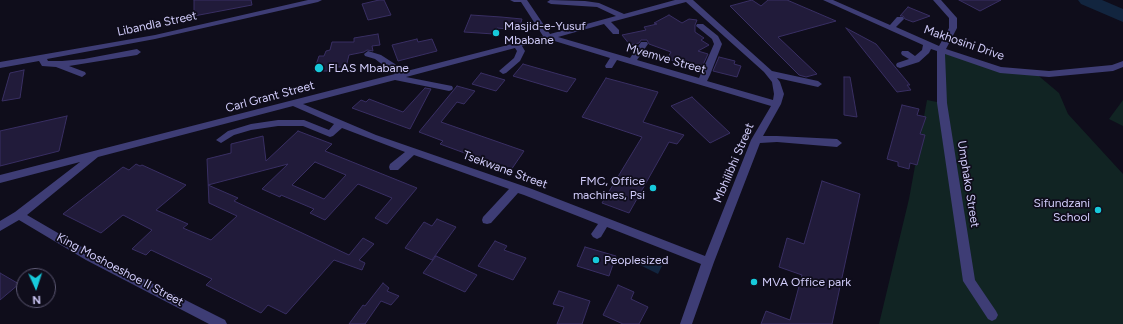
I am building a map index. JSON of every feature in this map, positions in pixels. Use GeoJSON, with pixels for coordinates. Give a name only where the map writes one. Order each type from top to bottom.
{"type":"FeatureCollection","features":[{"type":"Feature","properties":{"kind":"street","name":"Libandla Street"},"geometry":{"type":"LineString","coordinates":[[0,65],[155,37],[318,0]]}},
{"type":"Feature","properties":{"kind":"street"},"geometry":{"type":"LineString","coordinates":[[514,0],[523,0],[549,37]]}},
{"type":"Feature","properties":{"kind":"street","name":"Carl Grant Street"},"geometry":{"type":"LineString","coordinates":[[0,179],[549,37],[684,0]]}},
{"type":"Feature","properties":{"kind":"street","name":"Mbhilibhi Street"},"geometry":{"type":"LineString","coordinates":[[686,324],[708,262],[756,140],[776,104],[779,94],[776,82],[769,73],[688,0]]}},
{"type":"Feature","properties":{"kind":"street"},"geometry":{"type":"LineString","coordinates":[[937,0],[952,18],[953,28],[941,50]]}},
{"type":"Feature","properties":{"kind":"street","name":"Makhosini Drive"},"geometry":{"type":"LineString","coordinates":[[834,1],[941,50],[1000,70],[1049,74],[1113,68],[1123,64]]}},
{"type":"Feature","properties":{"kind":"street"},"geometry":{"type":"LineString","coordinates":[[551,2],[585,2],[599,5],[624,17]]}},
{"type":"Feature","properties":{"kind":"street"},"geometry":{"type":"LineString","coordinates":[[891,28],[900,19]]}},
{"type":"Feature","properties":{"kind":"street"},"geometry":{"type":"LineString","coordinates":[[606,22],[616,32]]}},
{"type":"Feature","properties":{"kind":"street"},"geometry":{"type":"LineString","coordinates":[[700,26],[715,38],[718,44],[706,75],[701,82]]}},
{"type":"Feature","properties":{"kind":"street","name":"Mvemve Street"},"geometry":{"type":"LineString","coordinates":[[549,37],[776,104]]}},
{"type":"Feature","properties":{"kind":"street"},"geometry":{"type":"LineString","coordinates":[[632,61],[644,44]]}},
{"type":"Feature","properties":{"kind":"street"},"geometry":{"type":"LineString","coordinates":[[900,64],[916,60],[926,51],[928,44]]}},
{"type":"Feature","properties":{"kind":"street"},"geometry":{"type":"LineString","coordinates":[[503,71],[518,59],[521,51],[517,45]]}},
{"type":"Feature","properties":{"kind":"street","name":"Umphako Street"},"geometry":{"type":"LineString","coordinates":[[941,50],[942,103],[969,281],[992,315]]}},
{"type":"Feature","properties":{"kind":"street"},"geometry":{"type":"LineString","coordinates":[[42,58],[45,64],[57,64],[84,62],[137,52]]}},
{"type":"Feature","properties":{"kind":"street"},"geometry":{"type":"LineString","coordinates":[[905,53],[916,60]]}},
{"type":"Feature","properties":{"kind":"street"},"geometry":{"type":"LineString","coordinates":[[368,54],[378,57],[392,66],[397,76],[449,88]]}},
{"type":"Feature","properties":{"kind":"street"},"geometry":{"type":"LineString","coordinates":[[609,66],[615,56]]}},
{"type":"Feature","properties":{"kind":"street"},"geometry":{"type":"LineString","coordinates":[[57,64],[82,74]]}},
{"type":"Feature","properties":{"kind":"street"},"geometry":{"type":"LineString","coordinates":[[769,73],[818,84]]}},
{"type":"Feature","properties":{"kind":"street","name":"Tsekwane Street"},"geometry":{"type":"LineString","coordinates":[[293,103],[373,137],[516,188],[708,262]]}},
{"type":"Feature","properties":{"kind":"street"},"geometry":{"type":"LineString","coordinates":[[221,140],[231,133],[252,127],[278,123],[304,123],[330,134],[341,123]]}},
{"type":"Feature","properties":{"kind":"street"},"geometry":{"type":"LineString","coordinates":[[756,140],[837,143]]}},
{"type":"Feature","properties":{"kind":"street"},"geometry":{"type":"LineString","coordinates":[[394,167],[412,151]]}},
{"type":"Feature","properties":{"kind":"street"},"geometry":{"type":"LineString","coordinates":[[0,227],[19,215],[96,155]]}},
{"type":"Feature","properties":{"kind":"street"},"geometry":{"type":"LineString","coordinates":[[487,220],[516,188]]}},
{"type":"Feature","properties":{"kind":"street","name":"King Moshoeshoe II Street"},"geometry":{"type":"LineString","coordinates":[[19,215],[90,257],[222,324]]}},
{"type":"Feature","properties":{"kind":"street"},"geometry":{"type":"LineString","coordinates":[[597,234],[605,222]]}},
{"type":"Feature","properties":{"kind":"green space"},"geometry":{"type":"Polygon","coordinates":[[[941,50],[1000,70],[1034,72],[1059,93],[1068,114],[1123,174],[1123,324],[879,324],[909,199],[927,100],[942,103],[941,50]]]}},
{"type":"Feature","properties":{"kind":"green space"},"geometry":{"type":"Polygon","coordinates":[[[1123,100],[1123,126],[1109,119],[1123,100]]]}},
{"type":"Feature","properties":{"kind":"water"},"geometry":{"type":"Polygon","coordinates":[[[642,257],[662,266],[658,274],[638,264],[642,257]]]}},
{"type":"Feature","properties":{"kind":"building"},"geometry":{"type":"Polygon","coordinates":[[[194,0],[251,0],[252,5],[194,16],[194,0]]]}},
{"type":"Feature","properties":{"kind":"building"},"geometry":{"type":"Polygon","coordinates":[[[384,0],[391,15],[368,20],[362,4],[384,0]]]}},
{"type":"Feature","properties":{"kind":"building"},"geometry":{"type":"Polygon","coordinates":[[[752,0],[761,6],[768,0],[787,0],[836,21],[778,37],[817,74],[806,77],[799,75],[730,6],[752,0]]]}},
{"type":"Feature","properties":{"kind":"building"},"geometry":{"type":"Polygon","coordinates":[[[959,0],[1001,0],[980,11],[959,0]]]}},
{"type":"Feature","properties":{"kind":"building"},"geometry":{"type":"Polygon","coordinates":[[[908,7],[930,16],[913,22],[905,19],[903,16],[900,16],[908,7]]]}},
{"type":"Feature","properties":{"kind":"building"},"geometry":{"type":"Polygon","coordinates":[[[471,15],[522,19],[519,30],[497,28],[494,34],[464,32],[471,15]]]}},
{"type":"Feature","properties":{"kind":"building"},"geometry":{"type":"Polygon","coordinates":[[[669,15],[682,23],[689,19],[697,20],[695,32],[704,38],[701,40],[709,45],[698,51],[708,54],[702,67],[667,59],[671,52],[649,44],[647,40],[641,40],[639,43],[630,45],[622,35],[646,30],[644,27],[657,24],[654,23],[669,15]]]}},
{"type":"Feature","properties":{"kind":"building"},"geometry":{"type":"Polygon","coordinates":[[[846,28],[876,44],[910,85],[907,85],[911,90],[897,92],[846,28]]]}},
{"type":"Feature","properties":{"kind":"building"},"geometry":{"type":"Polygon","coordinates":[[[378,34],[380,45],[372,46],[373,51],[367,50],[349,55],[346,67],[328,67],[328,71],[314,71],[319,56],[324,56],[326,51],[330,50],[332,42],[354,42],[354,38],[378,34]]]}},
{"type":"Feature","properties":{"kind":"building"},"geometry":{"type":"Polygon","coordinates":[[[417,39],[418,42],[432,39],[437,51],[398,61],[392,45],[417,39]]]}},
{"type":"Feature","properties":{"kind":"building"},"geometry":{"type":"Polygon","coordinates":[[[719,57],[735,61],[734,64],[741,66],[737,77],[713,71],[719,57]]]}},
{"type":"Feature","properties":{"kind":"building"},"geometry":{"type":"Polygon","coordinates":[[[523,64],[576,79],[567,92],[513,76],[523,64]]]}},
{"type":"Feature","properties":{"kind":"building"},"geometry":{"type":"Polygon","coordinates":[[[24,70],[20,98],[2,101],[10,73],[24,70]]]}},
{"type":"Feature","properties":{"kind":"building"},"geometry":{"type":"Polygon","coordinates":[[[481,73],[505,80],[496,91],[472,84],[481,73]]]}},
{"type":"Feature","properties":{"kind":"building"},"geometry":{"type":"Polygon","coordinates":[[[844,77],[850,77],[857,117],[844,115],[844,77]]]}},
{"type":"Feature","properties":{"kind":"building"},"geometry":{"type":"Polygon","coordinates":[[[606,78],[658,92],[643,122],[684,135],[677,144],[669,142],[629,213],[602,203],[642,137],[582,117],[606,78]]]}},
{"type":"Feature","properties":{"kind":"building"},"geometry":{"type":"Polygon","coordinates":[[[457,86],[475,91],[464,104],[457,102],[441,122],[524,151],[511,170],[440,144],[443,141],[419,132],[457,86]]]}},
{"type":"Feature","properties":{"kind":"building"},"geometry":{"type":"Polygon","coordinates":[[[425,88],[431,89],[410,129],[352,108],[361,100],[366,102],[369,99],[403,112],[425,88]]]}},
{"type":"Feature","properties":{"kind":"building"},"geometry":{"type":"Polygon","coordinates":[[[692,97],[730,133],[710,143],[671,106],[692,97]]]}},
{"type":"Feature","properties":{"kind":"building"},"geometry":{"type":"Polygon","coordinates":[[[902,105],[919,109],[917,115],[926,117],[920,134],[925,135],[917,165],[910,163],[909,169],[898,166],[898,162],[887,159],[902,105]]]}},
{"type":"Feature","properties":{"kind":"building"},"geometry":{"type":"Polygon","coordinates":[[[67,116],[59,151],[0,166],[0,131],[67,116]]]}},
{"type":"Feature","properties":{"kind":"building"},"geometry":{"type":"Polygon","coordinates":[[[298,131],[332,144],[325,151],[417,188],[387,224],[375,218],[392,198],[358,184],[325,220],[310,213],[314,209],[281,195],[280,197],[262,189],[288,164],[208,185],[207,159],[231,153],[231,144],[263,136],[266,161],[298,131]],[[315,162],[292,185],[324,199],[346,175],[315,162]]]}},
{"type":"Feature","properties":{"kind":"building"},"geometry":{"type":"Polygon","coordinates":[[[136,164],[140,166],[142,165],[186,185],[156,210],[188,224],[183,228],[211,240],[237,216],[209,203],[208,185],[238,198],[234,201],[349,255],[363,238],[374,244],[359,260],[365,263],[362,270],[334,260],[286,314],[268,305],[261,313],[206,285],[212,279],[151,250],[146,255],[132,249],[152,230],[123,215],[101,233],[63,214],[123,167],[129,170],[136,164]]]}},
{"type":"Feature","properties":{"kind":"building"},"geometry":{"type":"Polygon","coordinates":[[[822,181],[860,194],[832,324],[761,324],[766,311],[790,320],[802,275],[779,267],[787,238],[804,244],[822,181]]]}},
{"type":"Feature","properties":{"kind":"building"},"geometry":{"type":"Polygon","coordinates":[[[437,219],[456,227],[432,260],[405,248],[424,222],[432,226],[437,219]]]}},
{"type":"Feature","properties":{"kind":"building"},"geometry":{"type":"Polygon","coordinates":[[[495,241],[507,246],[504,250],[526,258],[513,280],[478,266],[495,241]]]}},
{"type":"Feature","properties":{"kind":"building"},"geometry":{"type":"Polygon","coordinates":[[[585,247],[616,256],[609,276],[577,266],[585,247]]]}},
{"type":"Feature","properties":{"kind":"building"},"geometry":{"type":"Polygon","coordinates":[[[436,256],[477,275],[465,292],[423,273],[436,256]]]}},
{"type":"Feature","properties":{"kind":"building"},"geometry":{"type":"Polygon","coordinates":[[[0,273],[16,282],[16,287],[0,300],[0,273]]]}},
{"type":"Feature","properties":{"kind":"building"},"geometry":{"type":"Polygon","coordinates":[[[383,283],[389,288],[387,291],[399,296],[391,305],[381,301],[365,324],[349,324],[363,305],[365,306],[383,283]]]}},
{"type":"Feature","properties":{"kind":"building"},"geometry":{"type":"Polygon","coordinates":[[[618,285],[634,292],[631,299],[648,307],[639,324],[623,324],[603,315],[618,285]]]}},
{"type":"Feature","properties":{"kind":"building"},"geometry":{"type":"Polygon","coordinates":[[[559,291],[590,301],[582,324],[557,324],[564,307],[553,304],[559,291]]]}},
{"type":"Feature","properties":{"kind":"waterway"},"geometry":{"type":"LineString","coordinates":[[1087,0],[1123,16]]}},
{"type":"Feature","properties":{"kind":"place","name":"Masjid-e-Yusuf Mbabane"},"geometry":{"type":"Point","coordinates":[496,33]}},
{"type":"Feature","properties":{"kind":"place","name":"FLAS Mbabane"},"geometry":{"type":"Point","coordinates":[319,68]}},
{"type":"Feature","properties":{"kind":"place","name":"FMC, Office machines, Psi"},"geometry":{"type":"Point","coordinates":[653,188]}},
{"type":"Feature","properties":{"kind":"place","name":"Sifundzani School"},"geometry":{"type":"Point","coordinates":[1098,210]}},
{"type":"Feature","properties":{"kind":"place","name":"Peoplesized"},"geometry":{"type":"Point","coordinates":[596,260]}},
{"type":"Feature","properties":{"kind":"place","name":"MVA Office park"},"geometry":{"type":"Point","coordinates":[754,282]}}]}
